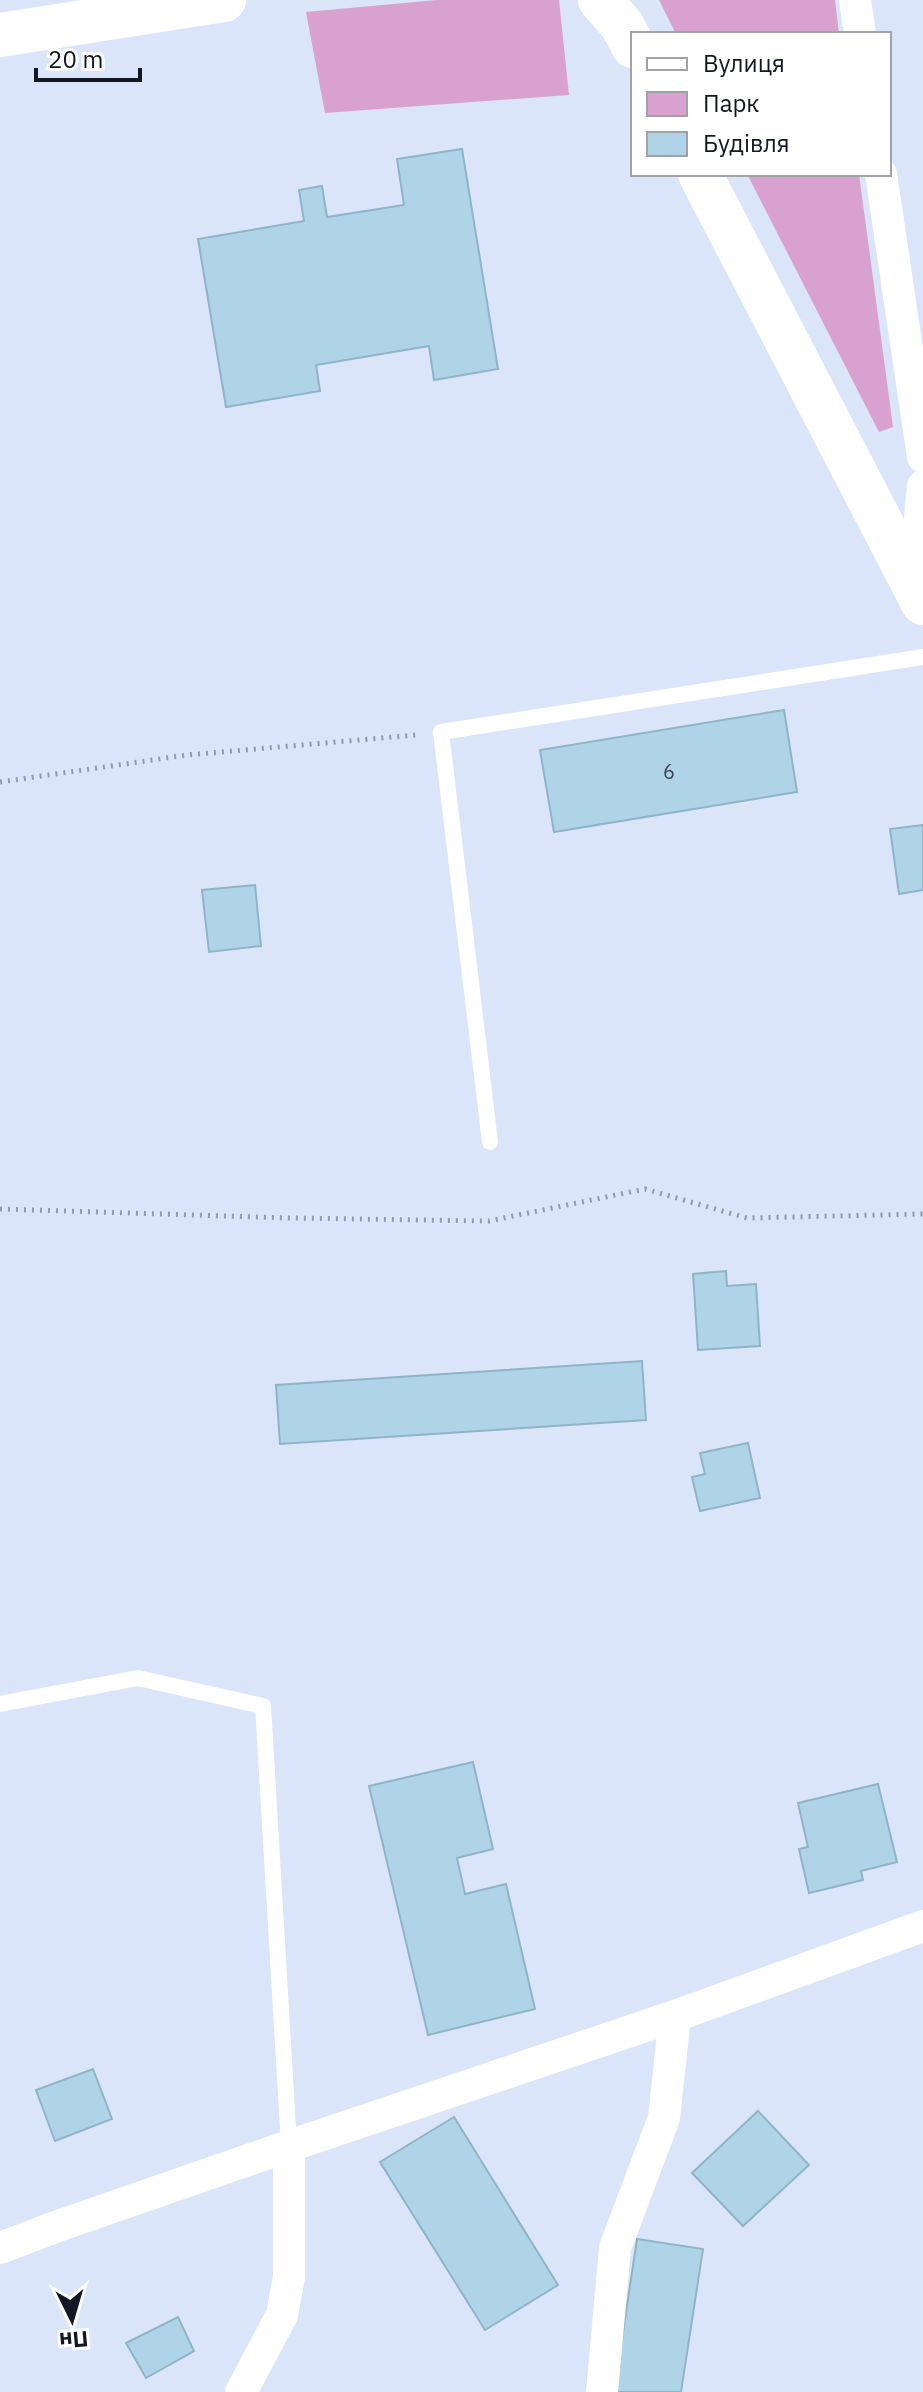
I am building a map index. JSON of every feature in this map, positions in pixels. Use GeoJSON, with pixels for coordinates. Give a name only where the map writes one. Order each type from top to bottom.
{"type":"FeatureCollection","features":[{"type":"Feature","properties":{"kind":"main road"},"geometry":{"type":"LineString","coordinates":[[0,35],[224,0]]}},
{"type":"Feature","properties":{"kind":"main road"},"geometry":{"type":"LineString","coordinates":[[600,0],[622,25],[631,42]]}},
{"type":"Feature","properties":{"kind":"main road"},"geometry":{"type":"LineString","coordinates":[[701,176],[918,593]]}},
{"type":"Feature","properties":{"kind":"street"},"geometry":{"type":"LineString","coordinates":[[855,0],[860,32]]}},
{"type":"Feature","properties":{"kind":"street"},"geometry":{"type":"LineString","coordinates":[[881,176],[923,457]]}},
{"type":"Feature","properties":{"kind":"street"},"geometry":{"type":"LineString","coordinates":[[918,593],[923,486]]}},
{"type":"Feature","properties":{"kind":"street"},"geometry":{"type":"LineString","coordinates":[[0,2248],[289,2146],[675,2016],[923,1926]]}},
{"type":"Feature","properties":{"kind":"street"},"geometry":{"type":"LineString","coordinates":[[602,2392],[615,2248],[664,2118],[675,2016]]}},
{"type":"Feature","properties":{"kind":"street"},"geometry":{"type":"LineString","coordinates":[[241,2392],[282,2315],[289,2277],[289,2146]]}},
{"type":"Feature","properties":{"kind":"lane"},"geometry":{"type":"LineString","coordinates":[[490,1142],[441,732],[923,657]]}},
{"type":"Feature","properties":{"kind":"lane"},"geometry":{"type":"LineString","coordinates":[[0,1704],[138,1678],[263,1706],[289,2146]]}},
{"type":"Feature","properties":{"kind":"path"},"geometry":{"type":"LineString","coordinates":[[0,782],[187,755],[441,732]]}},
{"type":"Feature","properties":{"kind":"path"},"geometry":{"type":"LineString","coordinates":[[0,1209],[489,1221],[645,1189],[747,1218],[923,1214]]}},
{"type":"Feature","properties":{"kind":"green space"},"geometry":{"type":"Polygon","coordinates":[[[437,0],[559,0],[569,95],[325,113],[306,12],[437,0]]]}},
{"type":"Feature","properties":{"kind":"green space"},"geometry":{"type":"Polygon","coordinates":[[[659,0],[835,0],[839,32],[675,32],[659,0]]]}},
{"type":"Feature","properties":{"kind":"green space"},"geometry":{"type":"Polygon","coordinates":[[[748,176],[859,176],[893,427],[879,432],[748,176]]]}},
{"type":"Feature","properties":{"kind":"building"},"geometry":{"type":"Polygon","coordinates":[[[462,149],[498,369],[434,380],[429,346],[316,365],[320,391],[226,407],[198,239],[304,221],[299,190],[322,186],[327,217],[404,205],[397,159],[462,149]]]}},
{"type":"Feature","properties":{"kind":"building"},"geometry":{"type":"Polygon","coordinates":[[[784,710],[797,792],[554,832],[540,750],[784,710]]]}},
{"type":"Feature","properties":{"kind":"building"},"geometry":{"type":"Polygon","coordinates":[[[923,825],[923,890],[899,894],[890,829],[923,825]]]}},
{"type":"Feature","properties":{"kind":"building"},"geometry":{"type":"Polygon","coordinates":[[[255,885],[261,946],[209,952],[202,890],[255,885]]]}},
{"type":"Feature","properties":{"kind":"building"},"geometry":{"type":"Polygon","coordinates":[[[726,1271],[727,1286],[756,1284],[760,1346],[698,1350],[693,1274],[726,1271]]]}},
{"type":"Feature","properties":{"kind":"building"},"geometry":{"type":"Polygon","coordinates":[[[642,1361],[646,1420],[280,1444],[276,1385],[642,1361]]]}},
{"type":"Feature","properties":{"kind":"building"},"geometry":{"type":"Polygon","coordinates":[[[748,1443],[760,1498],[700,1511],[692,1477],[705,1474],[700,1453],[748,1443]]]}},
{"type":"Feature","properties":{"kind":"building"},"geometry":{"type":"Polygon","coordinates":[[[473,1762],[493,1849],[457,1858],[465,1894],[506,1884],[535,2009],[428,2035],[369,1786],[473,1762]]]}},
{"type":"Feature","properties":{"kind":"building"},"geometry":{"type":"Polygon","coordinates":[[[878,1784],[897,1862],[861,1871],[863,1880],[809,1893],[799,1849],[808,1847],[798,1803],[878,1784]]]}},
{"type":"Feature","properties":{"kind":"building"},"geometry":{"type":"Polygon","coordinates":[[[93,2069],[112,2119],[55,2141],[36,2090],[93,2069]]]}},
{"type":"Feature","properties":{"kind":"building"},"geometry":{"type":"Polygon","coordinates":[[[758,2111],[809,2165],[743,2226],[692,2173],[758,2111]]]}},
{"type":"Feature","properties":{"kind":"building"},"geometry":{"type":"Polygon","coordinates":[[[454,2117],[558,2285],[485,2330],[380,2162],[454,2117]]]}},
{"type":"Feature","properties":{"kind":"building"},"geometry":{"type":"Polygon","coordinates":[[[637,2239],[703,2249],[681,2392],[614,2392],[637,2239]]]}},
{"type":"Feature","properties":{"kind":"building"},"geometry":{"type":"Polygon","coordinates":[[[178,2317],[194,2351],[146,2378],[126,2343],[178,2317]]]}}]}
